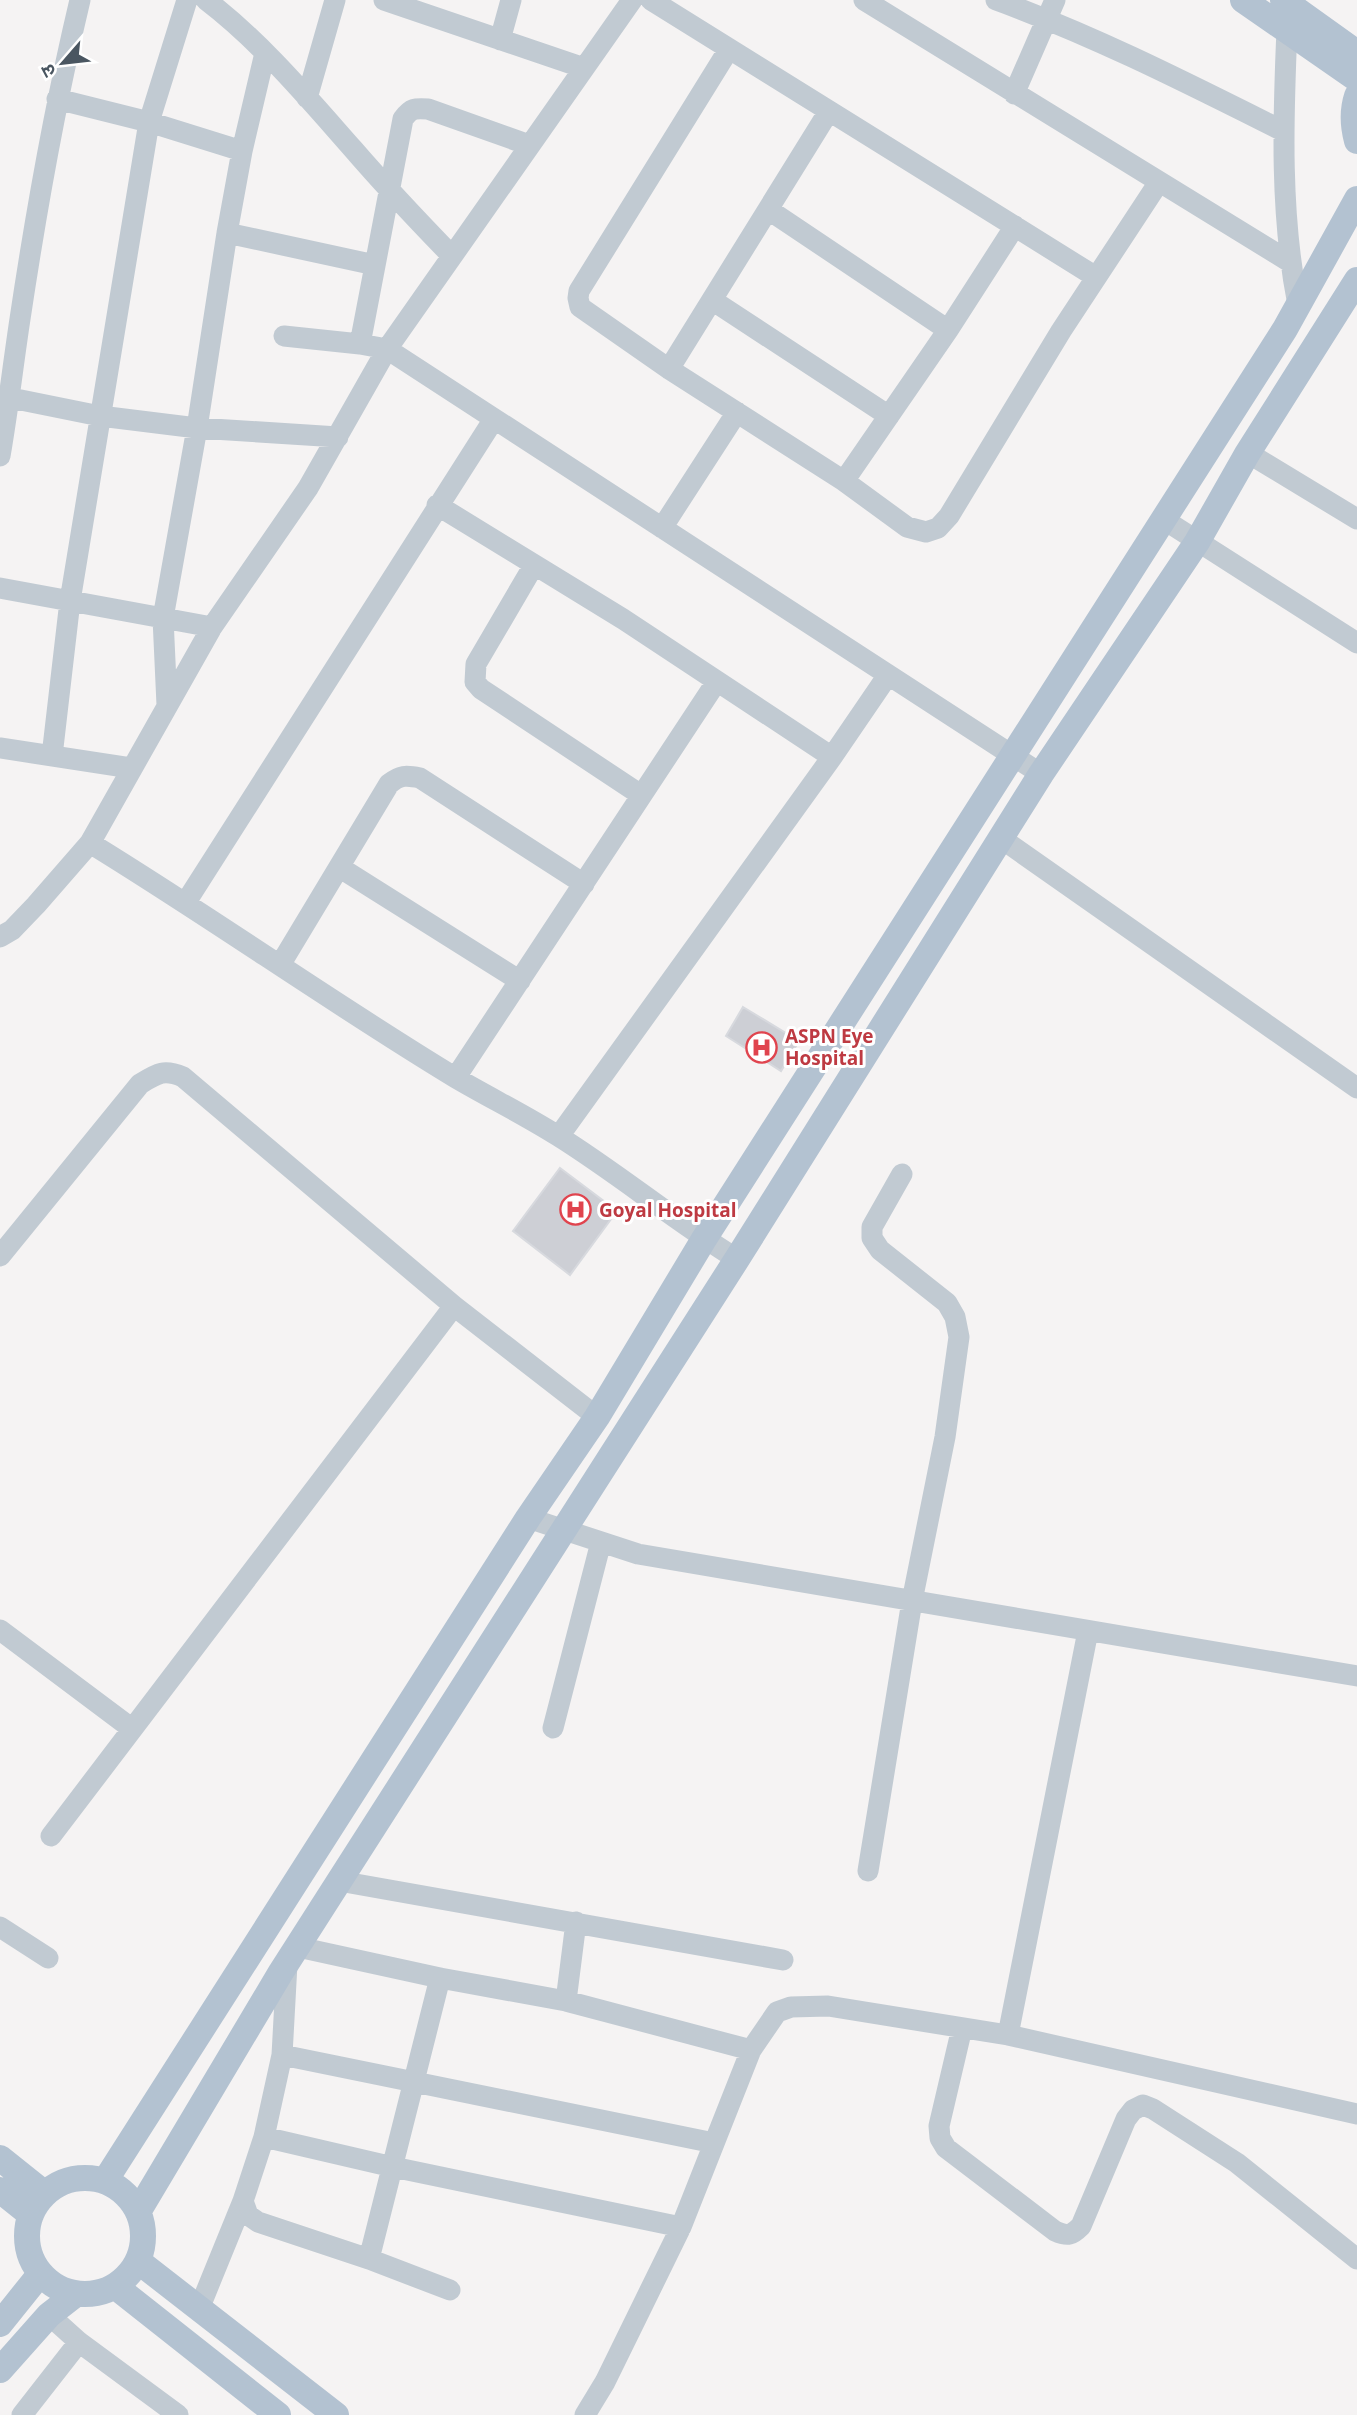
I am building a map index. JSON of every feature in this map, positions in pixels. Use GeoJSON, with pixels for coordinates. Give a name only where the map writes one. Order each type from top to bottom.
{"type":"FeatureCollection","features":[{"type":"Feature","properties":{"kind":"main road"},"geometry":{"type":"LineString","coordinates":[[1243,0],[1357,79]]}},
{"type":"Feature","properties":{"kind":"main road"},"geometry":{"type":"LineString","coordinates":[[1283,0],[1357,53]]}},
{"type":"Feature","properties":{"kind":"main road"},"geometry":{"type":"LineString","coordinates":[[1357,96],[1354,105],[1354,128],[1357,141]]}},
{"type":"Feature","properties":{"kind":"main road"},"geometry":{"type":"LineString","coordinates":[[104,2181],[528,1518],[597,1417],[704,1239],[1285,329],[1357,199]]}},
{"type":"Feature","properties":{"kind":"main road"},"geometry":{"type":"LineString","coordinates":[[138,2212],[339,1881],[737,1259],[1041,774],[1197,542],[1248,453],[1314,348],[1349,304],[1357,280]]}},
{"type":"Feature","properties":{"kind":"main road"},"geometry":{"type":"LineString","coordinates":[[1285,329],[1314,348]]}},
{"type":"Feature","properties":{"kind":"main road"},"geometry":{"type":"LineString","coordinates":[[386,1741],[417,1758]]}},
{"type":"Feature","properties":{"kind":"main road"},"geometry":{"type":"LineString","coordinates":[[0,2158],[38,2204]]}},
{"type":"Feature","properties":{"kind":"main road"},"geometry":{"type":"LineString","coordinates":[[83,2178],[104,2181],[124,2193],[138,2212],[144,2237],[138,2261],[116,2287],[96,2294],[76,2294],[56,2287],[40,2274],[30,2255],[27,2235],[38,2204],[62,2182],[83,2178]]}},
{"type":"Feature","properties":{"kind":"main road"},"geometry":{"type":"LineString","coordinates":[[0,2190],[38,2204]]}},
{"type":"Feature","properties":{"kind":"main road"},"geometry":{"type":"LineString","coordinates":[[138,2261],[335,2415]]}},
{"type":"Feature","properties":{"kind":"main road"},"geometry":{"type":"LineString","coordinates":[[0,2324],[40,2274]]}},
{"type":"Feature","properties":{"kind":"main road"},"geometry":{"type":"LineString","coordinates":[[116,2287],[278,2415]]}},
{"type":"Feature","properties":{"kind":"main road"},"geometry":{"type":"LineString","coordinates":[[0,2370],[49,2315],[76,2294]]}},
{"type":"Feature","properties":{"kind":"street"},"geometry":{"type":"LineString","coordinates":[[0,456],[19,320],[57,99],[80,0]]}},
{"type":"Feature","properties":{"kind":"street"},"geometry":{"type":"LineString","coordinates":[[52,756],[70,601],[149,122],[187,0]]}},
{"type":"Feature","properties":{"kind":"street"},"geometry":{"type":"LineString","coordinates":[[206,0],[230,18],[265,53],[452,256]]}},
{"type":"Feature","properties":{"kind":"street"},"geometry":{"type":"LineString","coordinates":[[307,98],[335,0]]}},
{"type":"Feature","properties":{"kind":"street"},"geometry":{"type":"LineString","coordinates":[[384,0],[420,6],[500,40],[584,68]]}},
{"type":"Feature","properties":{"kind":"street"},"geometry":{"type":"LineString","coordinates":[[500,40],[511,0]]}},
{"type":"Feature","properties":{"kind":"street"},"geometry":{"type":"LineString","coordinates":[[0,937],[12,930],[36,905],[90,843],[212,627],[308,488],[387,349],[632,0]]}},
{"type":"Feature","properties":{"kind":"street"},"geometry":{"type":"LineString","coordinates":[[651,0],[1096,277]]}},
{"type":"Feature","properties":{"kind":"street"},"geometry":{"type":"LineString","coordinates":[[864,0],[1290,262]]}},
{"type":"Feature","properties":{"kind":"street"},"geometry":{"type":"LineString","coordinates":[[996,0],[1050,9],[1283,131]]}},
{"type":"Feature","properties":{"kind":"street"},"geometry":{"type":"LineString","coordinates":[[1014,94],[1050,9]]}},
{"type":"Feature","properties":{"kind":"street"},"geometry":{"type":"LineString","coordinates":[[1287,29],[1283,131],[1290,262],[1298,304]]}},
{"type":"Feature","properties":{"kind":"street"},"geometry":{"type":"LineString","coordinates":[[729,49],[579,291],[580,307],[669,369],[844,481],[907,527],[926,532],[938,528],[949,516],[1096,277],[1159,182]]}},
{"type":"Feature","properties":{"kind":"street"},"geometry":{"type":"LineString","coordinates":[[167,705],[163,618],[197,428],[227,233],[242,151],[265,53]]}},
{"type":"Feature","properties":{"kind":"street"},"geometry":{"type":"LineString","coordinates":[[57,99],[149,122],[242,151]]}},
{"type":"Feature","properties":{"kind":"street"},"geometry":{"type":"LineString","coordinates":[[360,344],[403,119],[408,111],[415,108],[428,109],[529,145]]}},
{"type":"Feature","properties":{"kind":"street"},"geometry":{"type":"LineString","coordinates":[[669,369],[828,111]]}},
{"type":"Feature","properties":{"kind":"street"},"geometry":{"type":"LineString","coordinates":[[769,210],[948,330]]}},
{"type":"Feature","properties":{"kind":"street"},"geometry":{"type":"LineString","coordinates":[[844,481],[948,330],[1015,226]]}},
{"type":"Feature","properties":{"kind":"street"},"geometry":{"type":"LineString","coordinates":[[227,233],[375,265]]}},
{"type":"Feature","properties":{"kind":"street"},"geometry":{"type":"LineString","coordinates":[[712,300],[889,416]]}},
{"type":"Feature","properties":{"kind":"street"},"geometry":{"type":"LineString","coordinates":[[284,337],[387,349],[1041,774]]}},
{"type":"Feature","properties":{"kind":"street"},"geometry":{"type":"LineString","coordinates":[[10,398],[100,416],[197,428],[338,437]]}},
{"type":"Feature","properties":{"kind":"street"},"geometry":{"type":"LineString","coordinates":[[662,528],[737,412]]}},
{"type":"Feature","properties":{"kind":"street"},"geometry":{"type":"LineString","coordinates":[[186,902],[494,419]]}},
{"type":"Feature","properties":{"kind":"street"},"geometry":{"type":"LineString","coordinates":[[1248,453],[1357,519]]}},
{"type":"Feature","properties":{"kind":"street"},"geometry":{"type":"LineString","coordinates":[[437,505],[718,681],[832,757]]}},
{"type":"Feature","properties":{"kind":"street"},"geometry":{"type":"LineString","coordinates":[[1163,519],[1357,643]]}},
{"type":"Feature","properties":{"kind":"street"},"geometry":{"type":"LineString","coordinates":[[534,565],[476,663],[475,682],[481,689],[642,795]]}},
{"type":"Feature","properties":{"kind":"street"},"geometry":{"type":"LineString","coordinates":[[0,588],[212,627]]}},
{"type":"Feature","properties":{"kind":"street"},"geometry":{"type":"LineString","coordinates":[[559,1136],[888,675]]}},
{"type":"Feature","properties":{"kind":"street"},"geometry":{"type":"LineString","coordinates":[[456,1077],[718,681]]}},
{"type":"Feature","properties":{"kind":"street"},"geometry":{"type":"LineString","coordinates":[[0,748],[131,768]]}},
{"type":"Feature","properties":{"kind":"street"},"geometry":{"type":"LineString","coordinates":[[280,965],[388,784],[398,777],[406,775],[420,778],[584,884]]}},
{"type":"Feature","properties":{"kind":"street"},"geometry":{"type":"LineString","coordinates":[[1002,839],[1357,1088]]}},
{"type":"Feature","properties":{"kind":"street"},"geometry":{"type":"LineString","coordinates":[[90,843],[456,1077],[559,1136],[704,1239],[737,1259]]}},
{"type":"Feature","properties":{"kind":"street"},"geometry":{"type":"LineString","coordinates":[[340,867],[520,981]]}},
{"type":"Feature","properties":{"kind":"street"},"geometry":{"type":"LineString","coordinates":[[0,1256],[141,1084],[156,1074],[170,1072],[183,1077],[454,1306],[597,1417]]}},
{"type":"Feature","properties":{"kind":"street"},"geometry":{"type":"LineString","coordinates":[[868,1871],[912,1601],[945,1437],[960,1337],[955,1317],[947,1303],[880,1250],[872,1238],[872,1227],[902,1174]]}},
{"type":"Feature","properties":{"kind":"street"},"geometry":{"type":"LineString","coordinates":[[51,1836],[454,1306]]}},
{"type":"Feature","properties":{"kind":"street"},"geometry":{"type":"LineString","coordinates":[[528,1518],[638,1554],[1357,1676]]}},
{"type":"Feature","properties":{"kind":"street"},"geometry":{"type":"LineString","coordinates":[[553,1728],[601,1542]]}},
{"type":"Feature","properties":{"kind":"street"},"geometry":{"type":"LineString","coordinates":[[0,1630],[131,1728]]}},
{"type":"Feature","properties":{"kind":"street"},"geometry":{"type":"LineString","coordinates":[[1008,2035],[1088,1631]]}},
{"type":"Feature","properties":{"kind":"street"},"geometry":{"type":"LineString","coordinates":[[339,1881],[783,1960]]}},
{"type":"Feature","properties":{"kind":"street"},"geometry":{"type":"LineString","coordinates":[[566,2001],[576,1922]]}},
{"type":"Feature","properties":{"kind":"street"},"geometry":{"type":"LineString","coordinates":[[0,1927],[48,1958]]}},
{"type":"Feature","properties":{"kind":"street"},"geometry":{"type":"LineString","coordinates":[[199,2309],[243,2202],[264,2137],[282,2055],[293,1955],[566,2001],[751,2050]]}},
{"type":"Feature","properties":{"kind":"street"},"geometry":{"type":"LineString","coordinates":[[369,2259],[440,1978]]}},
{"type":"Feature","properties":{"kind":"street"},"geometry":{"type":"LineString","coordinates":[[585,2415],[681,2227],[751,2050],[777,2012],[791,2007],[828,2006],[1008,2035],[1357,2114]]}},
{"type":"Feature","properties":{"kind":"street"},"geometry":{"type":"LineString","coordinates":[[962,2028],[939,2126],[940,2138],[946,2148],[1055,2231],[1073,2235],[1082,2226],[1126,2119],[1133,2110],[1143,2105],[1237,2163],[1357,2259]]}},
{"type":"Feature","properties":{"kind":"street"},"geometry":{"type":"LineString","coordinates":[[282,2055],[714,2143]]}},
{"type":"Feature","properties":{"kind":"street"},"geometry":{"type":"LineString","coordinates":[[264,2137],[393,2167],[681,2227]]}},
{"type":"Feature","properties":{"kind":"street"},"geometry":{"type":"LineString","coordinates":[[243,2202],[248,2215],[258,2222],[369,2259],[450,2290]]}},
{"type":"Feature","properties":{"kind":"street"},"geometry":{"type":"LineString","coordinates":[[49,2315],[79,2342],[178,2415]]}},
{"type":"Feature","properties":{"kind":"street"},"geometry":{"type":"LineString","coordinates":[[31,2411],[79,2342]]}},
{"type":"Feature","properties":{"kind":"building"},"geometry":{"type":"Polygon","coordinates":[[[743,1007],[799,1041],[781,1071],[726,1036],[743,1007]]]}},
{"type":"Feature","properties":{"kind":"building"},"geometry":{"type":"Polygon","coordinates":[[[560,1168],[617,1211],[570,1275],[513,1231],[560,1168]]]}},
{"type":"Feature","properties":{"kind":"place","name":"ASPN Eye Hospital"},"geometry":{"type":"Point","coordinates":[762,1047]}},
{"type":"Feature","properties":{"kind":"place","name":"Goyal Hospital"},"geometry":{"type":"Point","coordinates":[576,1210]}}]}
